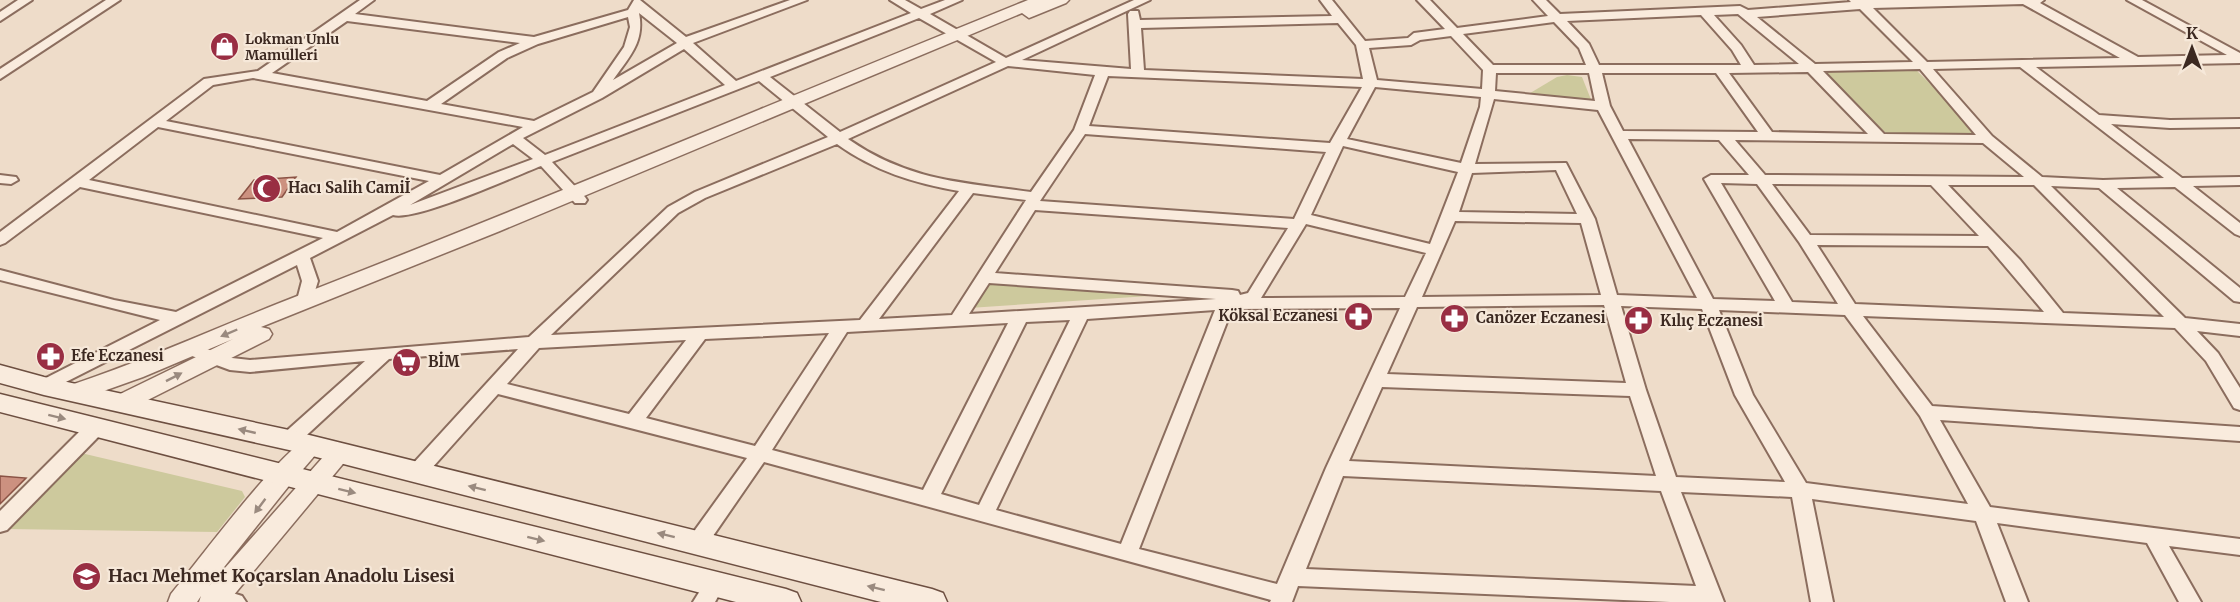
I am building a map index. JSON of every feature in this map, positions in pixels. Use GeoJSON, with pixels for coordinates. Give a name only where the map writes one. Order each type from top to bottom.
{"type":"FeatureCollection","features":[{"type":"Feature","properties":{"kind":"main road"},"geometry":{"type":"LineString","coordinates":[[0,374],[44,386],[300,443],[932,602]]}},
{"type":"Feature","properties":{"kind":"main road"},"geometry":{"type":"LineString","coordinates":[[0,403],[314,483],[710,593],[786,602]]}},
{"type":"Feature","properties":{"kind":"street"},"geometry":{"type":"LineString","coordinates":[[0,17],[26,0]]}},
{"type":"Feature","properties":{"kind":"street"},"geometry":{"type":"LineString","coordinates":[[0,75],[114,0]]}},
{"type":"Feature","properties":{"kind":"street"},"geometry":{"type":"LineString","coordinates":[[261,75],[347,17],[368,0]]}},
{"type":"Feature","properties":{"kind":"street"},"geometry":{"type":"LineString","coordinates":[[431,105],[503,56],[534,41],[650,0]]}},
{"type":"Feature","properties":{"kind":"street"},"geometry":{"type":"LineString","coordinates":[[44,386],[382,215],[685,43],[801,0]]}},
{"type":"Feature","properties":{"kind":"street"},"geometry":{"type":"LineString","coordinates":[[896,0],[1004,62],[1103,72],[1371,83],[1603,106]]}},
{"type":"Feature","properties":{"kind":"street"},"geometry":{"type":"LineString","coordinates":[[382,215],[425,206],[956,0]]}},
{"type":"Feature","properties":{"kind":"street"},"geometry":{"type":"LineString","coordinates":[[122,403],[213,357],[336,301],[576,197],[960,37],[1041,0]]}},
{"type":"Feature","properties":{"kind":"street"},"geometry":{"type":"LineString","coordinates":[[960,37],[1061,0]]}},
{"type":"Feature","properties":{"kind":"street"},"geometry":{"type":"LineString","coordinates":[[1226,304],[1254,297],[1300,221],[1336,145],[1371,83],[1362,45],[1326,0]]}},
{"type":"Feature","properties":{"kind":"street"},"geometry":{"type":"LineString","coordinates":[[1285,591],[1374,380],[1413,301],[1450,216],[1490,95],[1490,69],[1424,0]]}},
{"type":"Feature","properties":{"kind":"street"},"geometry":{"type":"LineString","coordinates":[[1539,0],[1585,47],[1595,70],[1603,106],[1708,304],[1744,395],[1800,490],[1822,602]]}},
{"type":"Feature","properties":{"kind":"street"},"geometry":{"type":"LineString","coordinates":[[1727,0],[1812,68],[1881,139]]}},
{"type":"Feature","properties":{"kind":"street"},"geometry":{"type":"LineString","coordinates":[[2024,0],[2135,61]]}},
{"type":"Feature","properties":{"kind":"street"},"geometry":{"type":"LineString","coordinates":[[1362,45],[1411,41],[1414,37],[1558,18],[1743,12],[1859,2],[2038,0]]}},
{"type":"Feature","properties":{"kind":"street"},"geometry":{"type":"LineString","coordinates":[[2133,0],[2207,38],[2240,58]]}},
{"type":"Feature","properties":{"kind":"street"},"geometry":{"type":"LineString","coordinates":[[1138,2],[1135,24],[1138,73]]}},
{"type":"Feature","properties":{"kind":"street"},"geometry":{"type":"LineString","coordinates":[[416,473],[534,342],[673,210],[700,195],[839,138],[1138,2]]}},
{"type":"Feature","properties":{"kind":"street"},"geometry":{"type":"LineString","coordinates":[[1859,2],[1923,65],[1987,139],[2038,181],[2180,323],[2212,357],[2240,404]]}},
{"type":"Feature","properties":{"kind":"street"},"geometry":{"type":"LineString","coordinates":[[637,6],[685,43],[735,87]]}},
{"type":"Feature","properties":{"kind":"street"},"geometry":{"type":"LineString","coordinates":[[597,95],[630,46],[636,27],[637,6]]}},
{"type":"Feature","properties":{"kind":"street"},"geometry":{"type":"LineString","coordinates":[[1705,12],[1737,48],[1750,69]]}},
{"type":"Feature","properties":{"kind":"street"},"geometry":{"type":"LineString","coordinates":[[347,17],[534,41]]}},
{"type":"Feature","properties":{"kind":"street"},"geometry":{"type":"LineString","coordinates":[[1135,24],[1342,19]]}},
{"type":"Feature","properties":{"kind":"street"},"geometry":{"type":"LineString","coordinates":[[1490,69],[1750,69],[2240,58]]}},
{"type":"Feature","properties":{"kind":"street"},"geometry":{"type":"LineString","coordinates":[[2025,64],[2240,231]]}},
{"type":"Feature","properties":{"kind":"street"},"geometry":{"type":"LineString","coordinates":[[1720,69],[1768,137]]}},
{"type":"Feature","properties":{"kind":"street"},"geometry":{"type":"LineString","coordinates":[[958,319],[1081,130],[1103,72]]}},
{"type":"Feature","properties":{"kind":"street"},"geometry":{"type":"LineString","coordinates":[[0,240],[210,82],[253,74],[261,75],[537,125]]}},
{"type":"Feature","properties":{"kind":"street"},"geometry":{"type":"LineString","coordinates":[[762,77],[839,138],[882,166],[897,172],[1034,201],[1300,221],[1435,250]]}},
{"type":"Feature","properties":{"kind":"street"},"geometry":{"type":"LineString","coordinates":[[2093,119],[2170,124],[2240,123]]}},
{"type":"Feature","properties":{"kind":"street"},"geometry":{"type":"LineString","coordinates":[[156,123],[444,180]]}},
{"type":"Feature","properties":{"kind":"street"},"geometry":{"type":"LineString","coordinates":[[495,387],[929,498],[1127,554],[1285,591],[1713,599],[1669,485],[1637,390],[1587,219],[1561,166],[1466,169],[1336,145],[1081,130]]}},
{"type":"Feature","properties":{"kind":"street"},"geometry":{"type":"LineString","coordinates":[[1619,135],[1987,139]]}},
{"type":"Feature","properties":{"kind":"street"},"geometry":{"type":"LineString","coordinates":[[1724,137],[1760,178],[1806,240],[1850,310],[1927,412],[1983,513],[2017,602]]}},
{"type":"Feature","properties":{"kind":"street"},"geometry":{"type":"LineString","coordinates":[[515,139],[543,160],[576,197]]}},
{"type":"Feature","properties":{"kind":"street"},"geometry":{"type":"LineString","coordinates":[[1787,307],[1711,179],[2038,181],[2103,184],[2240,181]]}},
{"type":"Feature","properties":{"kind":"street"},"geometry":{"type":"LineString","coordinates":[[1935,180],[1993,241],[2057,317]]}},
{"type":"Feature","properties":{"kind":"street"},"geometry":{"type":"LineString","coordinates":[[77,182],[339,237]]}},
{"type":"Feature","properties":{"kind":"street"},"geometry":{"type":"LineString","coordinates":[[2103,184],[2240,297]]}},
{"type":"Feature","properties":{"kind":"street"},"geometry":{"type":"LineString","coordinates":[[866,324],[969,188]]}},
{"type":"Feature","properties":{"kind":"street"},"geometry":{"type":"LineString","coordinates":[[76,392],[126,376],[305,300],[576,197]]}},
{"type":"Feature","properties":{"kind":"street"},"geometry":{"type":"LineString","coordinates":[[1450,216],[1587,219]]}},
{"type":"Feature","properties":{"kind":"street"},"geometry":{"type":"LineString","coordinates":[[1806,240],[1993,241]]}},
{"type":"Feature","properties":{"kind":"street"},"geometry":{"type":"LineString","coordinates":[[302,257],[310,281],[305,300]]}},
{"type":"Feature","properties":{"kind":"street"},"geometry":{"type":"LineString","coordinates":[[0,275],[114,305],[176,318]]}},
{"type":"Feature","properties":{"kind":"street"},"geometry":{"type":"LineString","coordinates":[[984,277],[1254,297]]}},
{"type":"Feature","properties":{"kind":"street"},"geometry":{"type":"LineString","coordinates":[[190,349],[230,364],[250,366],[534,342],[1021,315],[1081,314],[1226,304],[1413,301],[1611,300],[2057,317],[2180,323],[2240,330]]}},
{"type":"Feature","properties":{"kind":"street"},"geometry":{"type":"LineString","coordinates":[[1127,554],[1226,304]]}},
{"type":"Feature","properties":{"kind":"street"},"geometry":{"type":"LineString","coordinates":[[984,514],[1081,314]]}},
{"type":"Feature","properties":{"kind":"street"},"geometry":{"type":"LineString","coordinates":[[929,498],[1021,315]]}},
{"type":"Feature","properties":{"kind":"street"},"geometry":{"type":"LineString","coordinates":[[697,543],[759,455],[842,326]]}},
{"type":"Feature","properties":{"kind":"street"},"geometry":{"type":"LineString","coordinates":[[632,423],[700,334]]}},
{"type":"Feature","properties":{"kind":"street"},"geometry":{"type":"LineString","coordinates":[[181,602],[283,475],[300,443],[384,354]]}},
{"type":"Feature","properties":{"kind":"street"},"geometry":{"type":"LineString","coordinates":[[1374,380],[1637,390]]}},
{"type":"Feature","properties":{"kind":"street"},"geometry":{"type":"LineString","coordinates":[[1927,412],[2240,434]]}},
{"type":"Feature","properties":{"kind":"street"},"geometry":{"type":"LineString","coordinates":[[0,524],[96,427]]}},
{"type":"Feature","properties":{"kind":"street"},"geometry":{"type":"LineString","coordinates":[[221,600],[339,453]]}},
{"type":"Feature","properties":{"kind":"street"},"geometry":{"type":"LineString","coordinates":[[1336,468],[1800,490],[2240,547]]}},
{"type":"Feature","properties":{"kind":"street"},"geometry":{"type":"LineString","coordinates":[[2152,534],[2190,602]]}},
{"type":"Feature","properties":{"kind":"shaded area"},"geometry":{"type":"Polygon","coordinates":[[[1909,63],[1983,136],[1888,135],[1816,66],[1909,63]]]}},
{"type":"Feature","properties":{"kind":"shaded area"},"geometry":{"type":"Polygon","coordinates":[[[1567,75],[1582,77],[1592,102],[1522,98],[1557,77],[1567,75]]]}},
{"type":"Feature","properties":{"kind":"shaded area"},"geometry":{"type":"Polygon","coordinates":[[[985,282],[1149,296],[969,308],[985,282]]]}},
{"type":"Feature","properties":{"kind":"shaded area"},"geometry":{"type":"Polygon","coordinates":[[[81,453],[242,491],[245,497],[217,532],[7,529],[81,453]]]}},
{"type":"Feature","properties":{"kind":"building","name":"Hacı Salih Camiİ"},"geometry":{"type":"Polygon","coordinates":[[[296,177],[282,197],[239,199],[254,180],[296,177]]]}},
{"type":"Feature","properties":{"kind":"building"},"geometry":{"type":"Polygon","coordinates":[[[0,476],[26,478],[0,504],[0,476]]]}},
{"type":"Feature","properties":{"kind":"place","name":"Lokman Unlu Mamulleri"},"geometry":{"type":"Point","coordinates":[224,47]}},
{"type":"Feature","properties":{"kind":"place","name":"Hacı Salih Camiİ"},"geometry":{"type":"Point","coordinates":[267,188]}},
{"type":"Feature","properties":{"kind":"place","name":"Köksal Eczanesi"},"geometry":{"type":"Point","coordinates":[1359,316]}},
{"type":"Feature","properties":{"kind":"place","name":"Canözer Eczanesi"},"geometry":{"type":"Point","coordinates":[1455,318]}},
{"type":"Feature","properties":{"kind":"place","name":"Kılıç Eczanesi"},"geometry":{"type":"Point","coordinates":[1639,321]}},
{"type":"Feature","properties":{"kind":"place","name":"Efe Eczanesi"},"geometry":{"type":"Point","coordinates":[50,356]}},
{"type":"Feature","properties":{"kind":"place","name":"BİM"},"geometry":{"type":"Point","coordinates":[407,362]}},
{"type":"Feature","properties":{"kind":"place","name":"Hacı Mehmet Koçarslan Anadolu Lisesi"},"geometry":{"type":"Point","coordinates":[87,576]}}]}
